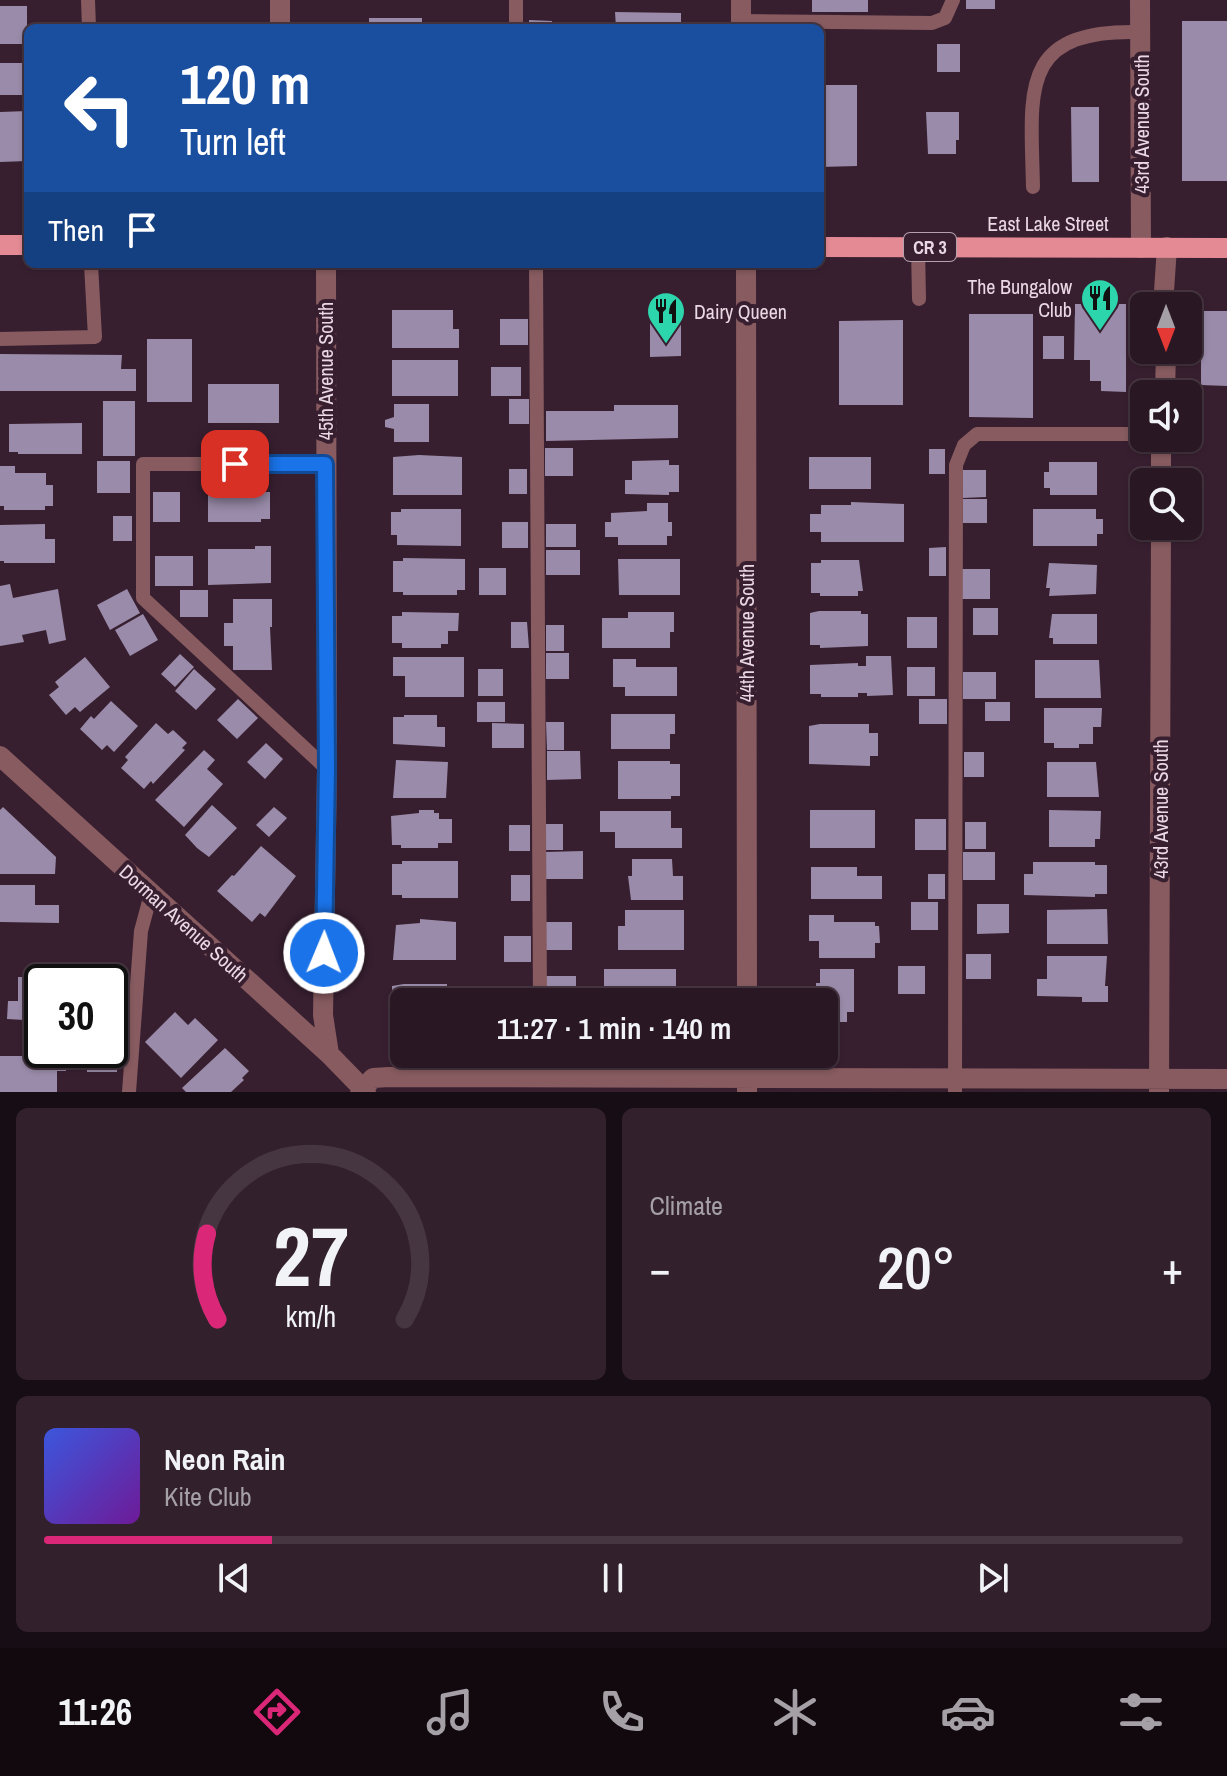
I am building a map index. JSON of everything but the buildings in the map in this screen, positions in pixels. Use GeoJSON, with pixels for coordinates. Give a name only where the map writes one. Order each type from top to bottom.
{"type":"FeatureCollection","features":[{"type":"Feature","properties":{"kind":"main road"},"geometry":{"type":"LineString","coordinates":[[0,245],[24,245]]}},
{"type":"Feature","properties":{"kind":"main road","name":"East Lake Street"},"geometry":{"type":"LineString","coordinates":[[824,247],[1227,248]]}},
{"type":"Feature","properties":{"kind":"street"},"geometry":{"type":"LineString","coordinates":[[280,0],[280,24]]}},
{"type":"Feature","properties":{"kind":"street","name":"43rd Avenue South"},"geometry":{"type":"LineString","coordinates":[[1140,0],[1141,248]]}},
{"type":"Feature","properties":{"kind":"street"},"geometry":{"type":"LineString","coordinates":[[1164,292],[1167,247]]}},
{"type":"Feature","properties":{"kind":"street","name":"45th Avenue South"},"geometry":{"type":"LineString","coordinates":[[326,268],[327,769],[323,1015],[329,1054]]}},
{"type":"Feature","properties":{"kind":"street","name":"44th Avenue South"},"geometry":{"type":"LineString","coordinates":[[746,268],[747,988]]}},
{"type":"Feature","properties":{"kind":"street","name":"43rd Avenue South"},"geometry":{"type":"LineString","coordinates":[[1159,1085],[1161,540]]}},
{"type":"Feature","properties":{"kind":"street","name":"Dorman Avenue South"},"geometry":{"type":"LineString","coordinates":[[0,756],[329,1054],[363,1091]]}},
{"type":"Feature","properties":{"kind":"street"},"geometry":{"type":"LineString","coordinates":[[363,1091],[373,1078],[540,1078],[747,1085],[1159,1085],[1227,1079]]}},
{"type":"Feature","properties":{"kind":"lane"},"geometry":{"type":"LineString","coordinates":[[88,0],[89,24]]}},
{"type":"Feature","properties":{"kind":"lane"},"geometry":{"type":"LineString","coordinates":[[516,0],[516,24]]}},
{"type":"Feature","properties":{"kind":"lane"},"geometry":{"type":"LineString","coordinates":[[741,16],[932,23],[945,18],[953,0]]}},
{"type":"Feature","properties":{"kind":"lane"},"geometry":{"type":"LineString","coordinates":[[1033,187],[1031,111],[1037,81],[1050,54],[1069,41],[1108,32],[1140,32]]}},
{"type":"Feature","properties":{"kind":"lane"},"geometry":{"type":"LineString","coordinates":[[918,247],[919,299]]}},
{"type":"Feature","properties":{"kind":"lane"},"geometry":{"type":"LineString","coordinates":[[0,339],[95,337],[91,268]]}},
{"type":"Feature","properties":{"kind":"lane"},"geometry":{"type":"LineString","coordinates":[[536,268],[540,988]]}},
{"type":"Feature","properties":{"kind":"lane"},"geometry":{"type":"LineString","coordinates":[[955,1085],[956,465],[964,445],[977,434],[1130,434]]}},
{"type":"Feature","properties":{"kind":"lane"},"geometry":{"type":"LineString","coordinates":[[325,464],[143,464],[143,598],[327,769]]}},
{"type":"Feature","properties":{"kind":"lane"},"geometry":{"type":"LineString","coordinates":[[129,1092],[141,931],[151,894]]}},
{"type":"Feature","properties":{"kind":"lane"},"geometry":{"type":"LineString","coordinates":[[540,1068],[540,1078]]}},
{"type":"Feature","properties":{"kind":"place","name":"The Bungalow Club"},"geometry":{"type":"Point","coordinates":[1100,332]}},
{"type":"Feature","properties":{"kind":"place","name":"Dairy Queen"},"geometry":{"type":"Point","coordinates":[666,345]}},
{"type":"Feature","properties":{"kind":"route"},"geometry":{"type":"LineString","coordinates":[[235,464],[325,464],[327,769],[324,953]]}}]}
